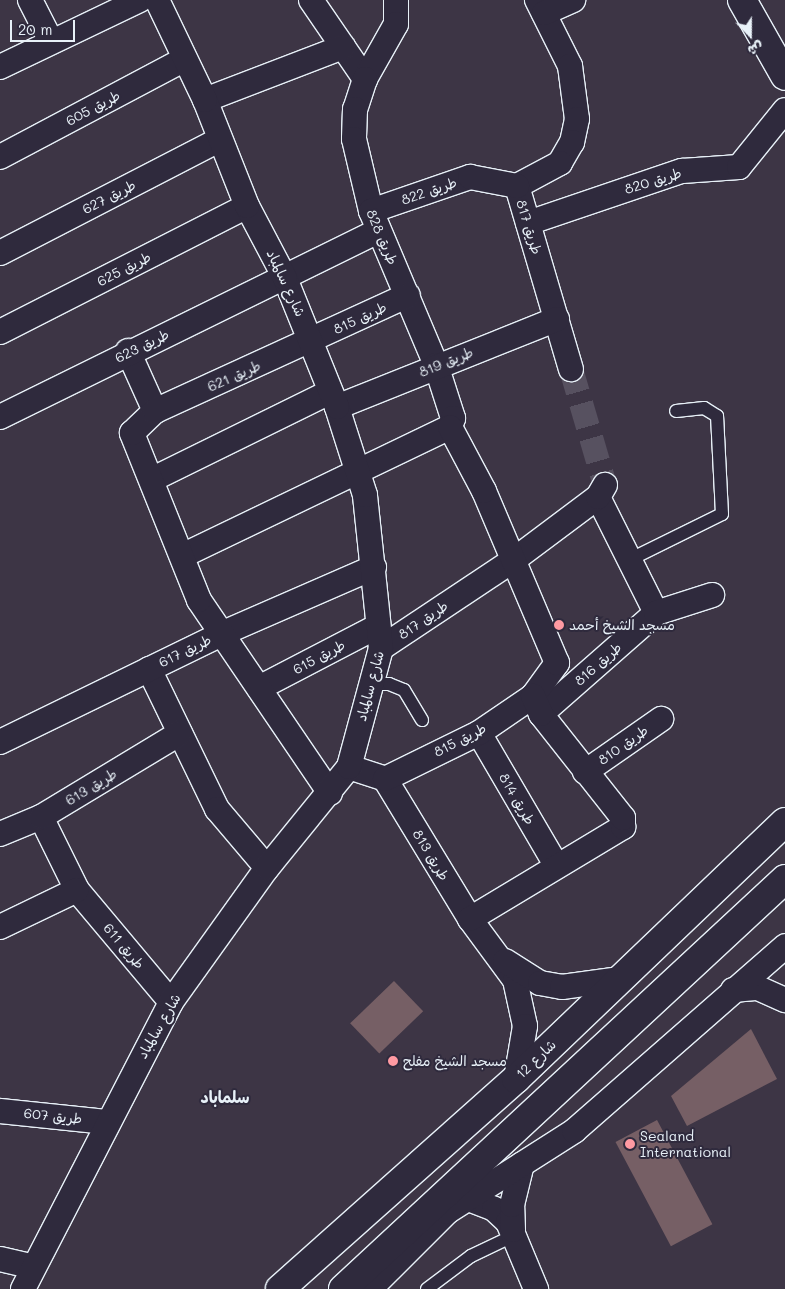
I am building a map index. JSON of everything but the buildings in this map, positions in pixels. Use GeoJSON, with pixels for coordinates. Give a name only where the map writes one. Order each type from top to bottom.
{"type":"FeatureCollection","features":[{"type":"Feature","properties":{"kind":"street"},"geometry":{"type":"LineString","coordinates":[[30,0],[51,41]]}},
{"type":"Feature","properties":{"kind":"street"},"geometry":{"type":"LineString","coordinates":[[0,67],[140,0]]}},
{"type":"Feature","properties":{"kind":"street","name":"شارع سالمباد"},"geometry":{"type":"LineString","coordinates":[[23,1289],[31,1266],[171,1002],[267,868],[330,793],[349,767],[371,684],[380,637],[365,495],[334,399],[285,278],[247,206],[219,140],[205,100],[157,0]]}},
{"type":"Feature","properties":{"kind":"street"},"geometry":{"type":"LineString","coordinates":[[311,0],[365,79]]}},
{"type":"Feature","properties":{"kind":"street","name":"طريق 828"},"geometry":{"type":"LineString","coordinates":[[396,0],[396,24],[365,79],[355,109],[354,139],[374,221],[408,295],[436,365],[453,418],[450,427]]}},
{"type":"Feature","properties":{"kind":"street"},"geometry":{"type":"LineString","coordinates":[[541,6],[572,0]]}},
{"type":"Feature","properties":{"kind":"street"},"geometry":{"type":"LineString","coordinates":[[742,0],[785,76]]}},
{"type":"Feature","properties":{"kind":"street","name":"طريق 817"},"geometry":{"type":"LineString","coordinates":[[541,6],[570,66],[577,118],[572,142],[560,163],[517,186],[572,368]]}},
{"type":"Feature","properties":{"kind":"street"},"geometry":{"type":"LineString","coordinates":[[205,100],[342,47]]}},
{"type":"Feature","properties":{"kind":"street","name":"طريق 605"},"geometry":{"type":"LineString","coordinates":[[0,157],[185,59]]}},
{"type":"Feature","properties":{"kind":"street","name":"طريق 820"},"geometry":{"type":"LineString","coordinates":[[528,223],[682,171],[739,167],[785,110]]}},
{"type":"Feature","properties":{"kind":"street","name":"طريق 627"},"geometry":{"type":"LineString","coordinates":[[0,253],[219,140]]}},
{"type":"Feature","properties":{"kind":"street","name":"طريق 822"},"geometry":{"type":"LineString","coordinates":[[374,221],[470,177],[517,186]]}},
{"type":"Feature","properties":{"kind":"street","name":"طريق 625"},"geometry":{"type":"LineString","coordinates":[[0,332],[247,206]]}},
{"type":"Feature","properties":{"kind":"street"},"geometry":{"type":"LineString","coordinates":[[285,278],[374,221]]}},
{"type":"Feature","properties":{"kind":"street","name":"طريق 623"},"geometry":{"type":"LineString","coordinates":[[0,417],[128,352],[285,278]]}},
{"type":"Feature","properties":{"kind":"street","name":"طريق 815"},"geometry":{"type":"LineString","coordinates":[[312,341],[408,295]]}},
{"type":"Feature","properties":{"kind":"street","name":"طريق 819"},"geometry":{"type":"LineString","coordinates":[[153,478],[334,399],[436,365],[557,319]]}},
{"type":"Feature","properties":{"kind":"street","name":"طريق 621"},"geometry":{"type":"LineString","coordinates":[[153,478],[132,433],[135,426],[155,411],[312,341]]}},
{"type":"Feature","properties":{"kind":"street"},"geometry":{"type":"LineString","coordinates":[[128,352],[155,411]]}},
{"type":"Feature","properties":{"kind":"street"},"geometry":{"type":"LineString","coordinates":[[184,555],[450,427],[515,559],[557,659],[537,705],[586,772],[623,818],[623,827],[556,865],[470,919]]}},
{"type":"Feature","properties":{"kind":"street"},"geometry":{"type":"LineString","coordinates":[[153,478],[184,555],[199,600],[330,793]]}},
{"type":"Feature","properties":{"kind":"street","name":"طريق 817"},"geometry":{"type":"LineString","coordinates":[[380,637],[515,559],[601,491],[633,558]]}},
{"type":"Feature","properties":{"kind":"street"},"geometry":{"type":"LineString","coordinates":[[633,558],[656,613]]}},
{"type":"Feature","properties":{"kind":"street","name":"طريق 617"},"geometry":{"type":"LineString","coordinates":[[0,742],[221,634],[374,567]]}},
{"type":"Feature","properties":{"kind":"street","name":"طريق 816"},"geometry":{"type":"LineString","coordinates":[[537,705],[656,613],[712,594]]}},
{"type":"Feature","properties":{"kind":"street","name":"طريق 615"},"geometry":{"type":"LineString","coordinates":[[259,688],[380,637]]}},
{"type":"Feature","properties":{"kind":"street"},"geometry":{"type":"LineString","coordinates":[[149,668],[217,809],[267,868]]}},
{"type":"Feature","properties":{"kind":"street","name":"طريق 815"},"geometry":{"type":"LineString","coordinates":[[385,779],[537,705]]}},
{"type":"Feature","properties":{"kind":"street","name":"طريق 810"},"geometry":{"type":"LineString","coordinates":[[586,772],[661,719]]}},
{"type":"Feature","properties":{"kind":"street","name":"طريق 613"},"geometry":{"type":"LineString","coordinates":[[0,834],[41,817],[180,733]]}},
{"type":"Feature","properties":{"kind":"street","name":"طريق 814"},"geometry":{"type":"LineString","coordinates":[[479,733],[556,865]]}},
{"type":"Feature","properties":{"kind":"street"},"geometry":{"type":"LineString","coordinates":[[349,767],[385,779]]}},
{"type":"Feature","properties":{"kind":"street","name":"طريق 813"},"geometry":{"type":"LineString","coordinates":[[385,779],[470,919],[503,960],[522,1003],[525,1026],[516,1079]]}},
{"type":"Feature","properties":{"kind":"street","name":"طريق 611"},"geometry":{"type":"LineString","coordinates":[[41,817],[77,890],[171,1002]]}},
{"type":"Feature","properties":{"kind":"street","name":"شارع 12"},"geometry":{"type":"LineString","coordinates":[[280,1289],[516,1079],[785,822]]}},
{"type":"Feature","properties":{"kind":"street"},"geometry":{"type":"LineString","coordinates":[[343,1289],[785,879]]}},
{"type":"Feature","properties":{"kind":"street"},"geometry":{"type":"LineString","coordinates":[[0,927],[77,890]]}},
{"type":"Feature","properties":{"kind":"street"},"geometry":{"type":"LineString","coordinates":[[370,1289],[466,1198],[522,1164],[586,1121],[785,946]]}},
{"type":"Feature","properties":{"kind":"street"},"geometry":{"type":"LineString","coordinates":[[785,946],[780,970],[785,993]]}},
{"type":"Feature","properties":{"kind":"street","name":"طريق 813"},"geometry":{"type":"LineString","coordinates":[[503,960],[540,983],[562,987],[620,979]]}},
{"type":"Feature","properties":{"kind":"street"},"geometry":{"type":"LineString","coordinates":[[733,990],[758,988],[785,1000]]}},
{"type":"Feature","properties":{"kind":"street","name":"طريق 607"},"geometry":{"type":"LineString","coordinates":[[0,1111],[106,1122]]}},
{"type":"Feature","properties":{"kind":"street"},"geometry":{"type":"LineString","coordinates":[[522,1164],[512,1204],[514,1233],[536,1289]]}},
{"type":"Feature","properties":{"kind":"street"},"geometry":{"type":"LineString","coordinates":[[466,1198],[494,1209],[514,1233]]}},
{"type":"Feature","properties":{"kind":"street"},"geometry":{"type":"LineString","coordinates":[[0,1259],[31,1266]]}},
{"type":"Feature","properties":{"kind":"lane"},"geometry":{"type":"LineString","coordinates":[[633,558],[676,536],[719,518],[724,508],[717,416],[704,408],[676,411]]}},
{"type":"Feature","properties":{"kind":"lane"},"geometry":{"type":"LineString","coordinates":[[371,684],[388,684],[404,690],[422,720]]}},
{"type":"Feature","properties":{"kind":"lane"},"geometry":{"type":"LineString","coordinates":[[427,1289],[472,1256],[514,1233]]}},
{"type":"Feature","properties":{"kind":"tunnel"},"geometry":{"type":"LineString","coordinates":[[571,369],[605,485]]}},
{"type":"Feature","properties":{"kind":"place","name":"مسجد الشيخ أحمد"},"geometry":{"type":"Point","coordinates":[559,625]}},
{"type":"Feature","properties":{"kind":"place","name":"مسجد الشيخ مفلح"},"geometry":{"type":"Point","coordinates":[393,1061]}},
{"type":"Feature","properties":{"kind":"place","name":"Sealand International"},"geometry":{"type":"Point","coordinates":[630,1144]}},
{"type":"Feature","properties":{"kind":"district","name":"سلماباد"},"geometry":{"type":"Point","coordinates":[225,1097]}}]}
